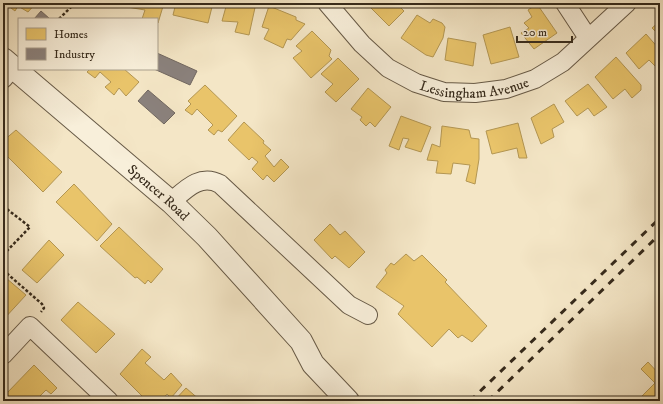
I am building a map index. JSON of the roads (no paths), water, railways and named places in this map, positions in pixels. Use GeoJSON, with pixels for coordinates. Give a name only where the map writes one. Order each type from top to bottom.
{"type":"FeatureCollection","features":[{"type":"Feature","properties":{"kind":"street","name":"Lessingham Avenue"},"geometry":{"type":"LineString","coordinates":[[327,3],[362,44],[388,68],[416,83],[444,92],[475,93],[506,89],[535,79],[563,62],[627,3]]}},
{"type":"Feature","properties":{"kind":"street"},"geometry":{"type":"LineString","coordinates":[[565,3],[588,38]]}},
{"type":"Feature","properties":{"kind":"street","name":"Spencer Road"},"geometry":{"type":"LineString","coordinates":[[6,68],[170,202],[207,237],[301,341],[313,364],[348,401]]}},
{"type":"Feature","properties":{"kind":"street"},"geometry":{"type":"LineString","coordinates":[[170,202],[197,182],[214,180],[349,305],[368,315]]}},
{"type":"Feature","properties":{"kind":"street"},"geometry":{"type":"LineString","coordinates":[[3,355],[30,326],[109,401]]}},
{"type":"Feature","properties":{"kind":"street","name":"Spencer Road"},"geometry":{"type":"LineString","coordinates":[[301,341],[323,355],[364,401]]}},
{"type":"Feature","properties":{"kind":"railway"},"geometry":{"type":"LineString","coordinates":[[470,401],[660,218]]}},
{"type":"Feature","properties":{"kind":"railway"},"geometry":{"type":"LineString","coordinates":[[488,401],[660,234]]}}]}
